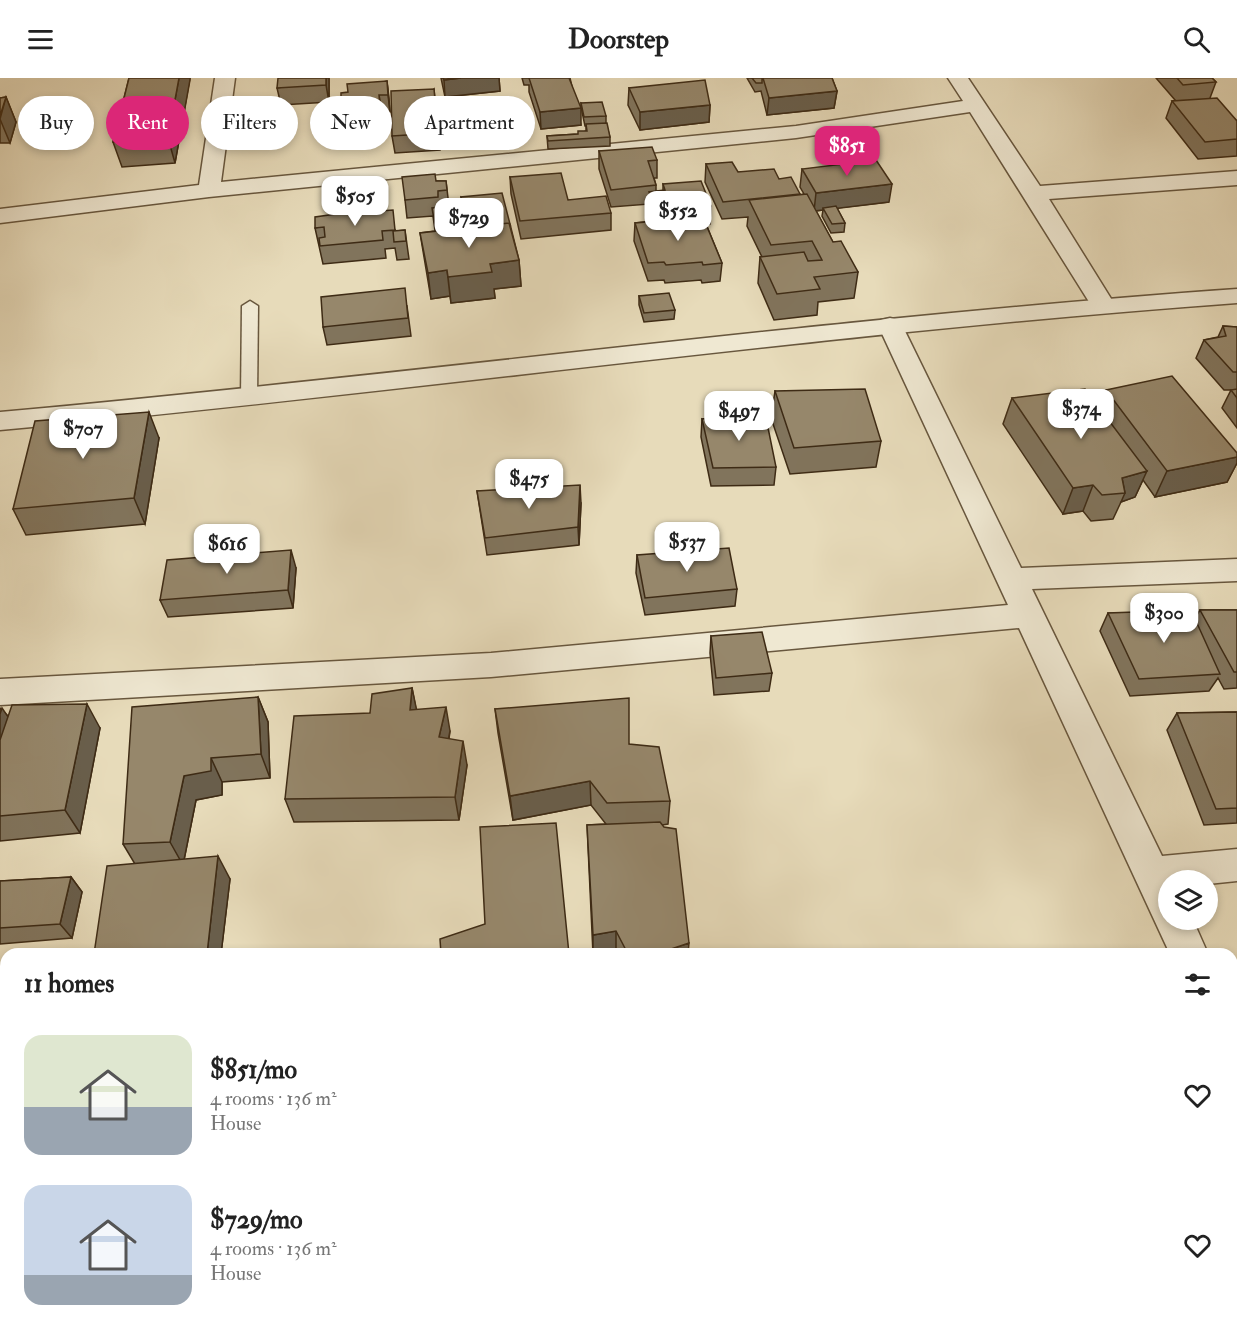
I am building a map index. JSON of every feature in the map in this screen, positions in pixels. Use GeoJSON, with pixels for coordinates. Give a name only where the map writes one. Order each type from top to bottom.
{"type":"FeatureCollection","features":[{"type":"Feature","properties":{"kind":"street"},"geometry":{"type":"LineString","coordinates":[[209,190],[225,78]]}},
{"type":"Feature","properties":{"kind":"street"},"geometry":{"type":"LineString","coordinates":[[958,78],[1034,193],[1103,304]]}},
{"type":"Feature","properties":{"kind":"street"},"geometry":{"type":"LineString","coordinates":[[0,216],[209,190],[796,132],[974,105]]}},
{"type":"Feature","properties":{"kind":"street"},"geometry":{"type":"LineString","coordinates":[[1034,193],[1237,178]]}},
{"type":"Feature","properties":{"kind":"street"},"geometry":{"type":"LineString","coordinates":[[0,422],[249,398],[890,325],[1103,304],[1237,296]]}},
{"type":"Feature","properties":{"kind":"street"},"geometry":{"type":"LineString","coordinates":[[890,325],[1158,883]]}},
{"type":"Feature","properties":{"kind":"street"},"geometry":{"type":"LineString","coordinates":[[1013,579],[1237,570]]}},
{"type":"Feature","properties":{"kind":"street"},"geometry":{"type":"LineString","coordinates":[[0,692],[491,665],[1029,615]]}},
{"type":"Feature","properties":{"kind":"street"},"geometry":{"type":"LineString","coordinates":[[1154,873],[1237,865]]}},
{"type":"Feature","properties":{"kind":"street"},"geometry":{"type":"LineString","coordinates":[[1178,930],[1186,948]]}},
{"type":"Feature","properties":{"kind":"lane"},"geometry":{"type":"LineString","coordinates":[[249,398],[250,306]]}},
{"type":"Feature","properties":{"kind":"building"},"geometry":{"type":"Polygon","coordinates":[[[129,78],[179,78],[176,96],[124,96],[129,78]]]}},
{"type":"Feature","properties":{"kind":"building"},"geometry":{"type":"Polygon","coordinates":[[[278,78],[326,78],[326,85],[277,88],[278,78]]]}},
{"type":"Feature","properties":{"kind":"building"},"geometry":{"type":"Polygon","coordinates":[[[529,78],[569,78],[581,108],[540,112],[529,78]]]}},
{"type":"Feature","properties":{"kind":"building"},"geometry":{"type":"Polygon","coordinates":[[[752,78],[762,78],[762,83],[756,83],[752,78]]]}},
{"type":"Feature","properties":{"kind":"building"},"geometry":{"type":"Polygon","coordinates":[[[763,78],[832,78],[837,91],[769,98],[763,78]]]}},
{"type":"Feature","properties":{"kind":"building"},"geometry":{"type":"Polygon","coordinates":[[[1177,78],[1212,78],[1216,82],[1183,85],[1177,78]]]}},
{"type":"Feature","properties":{"kind":"building"},"geometry":{"type":"Polygon","coordinates":[[[705,80],[710,105],[640,112],[629,88],[705,80]]]}},
{"type":"Feature","properties":{"kind":"building"},"geometry":{"type":"Polygon","coordinates":[[[387,81],[388,95],[341,96],[341,93],[348,92],[347,84],[387,81]]]}},
{"type":"Feature","properties":{"kind":"building"},"geometry":{"type":"Polygon","coordinates":[[[434,89],[435,96],[404,96],[404,135],[392,136],[391,91],[434,89]]]}},
{"type":"Feature","properties":{"kind":"building"},"geometry":{"type":"Polygon","coordinates":[[[6,97],[0,116],[0,98],[6,97]]]}},
{"type":"Feature","properties":{"kind":"building"},"geometry":{"type":"Polygon","coordinates":[[[1217,98],[1237,121],[1237,139],[1205,142],[1172,101],[1217,98]]]}},
{"type":"Feature","properties":{"kind":"building"},"geometry":{"type":"Polygon","coordinates":[[[602,102],[606,116],[584,117],[581,103],[602,102]]]}},
{"type":"Feature","properties":{"kind":"building"},"geometry":{"type":"Polygon","coordinates":[[[607,123],[610,137],[548,141],[547,136],[578,134],[578,131],[587,131],[586,124],[607,123]]]}},
{"type":"Feature","properties":{"kind":"building"},"geometry":{"type":"Polygon","coordinates":[[[652,147],[657,160],[648,161],[656,185],[611,190],[599,151],[652,147]]]}},
{"type":"Feature","properties":{"kind":"building"},"geometry":{"type":"Polygon","coordinates":[[[876,160],[892,184],[816,193],[802,169],[876,160]]]}},
{"type":"Feature","properties":{"kind":"building"},"geometry":{"type":"Polygon","coordinates":[[[732,162],[738,172],[774,169],[779,179],[791,177],[800,194],[723,202],[706,164],[732,162]]]}},
{"type":"Feature","properties":{"kind":"building"},"geometry":{"type":"Polygon","coordinates":[[[561,173],[568,200],[606,196],[611,213],[520,221],[510,177],[561,173]]]}},
{"type":"Feature","properties":{"kind":"building"},"geometry":{"type":"Polygon","coordinates":[[[435,174],[436,181],[446,181],[447,190],[438,191],[438,197],[405,200],[402,177],[435,174]]]}},
{"type":"Feature","properties":{"kind":"building"},"geometry":{"type":"Polygon","coordinates":[[[701,181],[711,206],[656,211],[649,192],[665,190],[663,184],[701,181]]]}},
{"type":"Feature","properties":{"kind":"building"},"geometry":{"type":"Polygon","coordinates":[[[502,193],[510,224],[436,231],[432,208],[463,205],[461,197],[502,193]]]}},
{"type":"Feature","properties":{"kind":"building"},"geometry":{"type":"Polygon","coordinates":[[[807,194],[833,242],[841,241],[858,272],[814,277],[820,289],[777,294],[760,257],[804,252],[808,261],[822,260],[812,241],[771,245],[749,200],[807,194]]]}},
{"type":"Feature","properties":{"kind":"building"},"geometry":{"type":"Polygon","coordinates":[[[836,206],[845,223],[832,224],[823,208],[836,206]]]}},
{"type":"Feature","properties":{"kind":"building"},"geometry":{"type":"Polygon","coordinates":[[[379,208],[380,211],[393,210],[395,230],[382,231],[383,240],[320,246],[319,238],[325,237],[324,227],[315,228],[315,217],[379,208]]]}},
{"type":"Feature","properties":{"kind":"building"},"geometry":{"type":"Polygon","coordinates":[[[703,217],[722,263],[666,265],[664,262],[648,263],[635,223],[703,217]]]}},
{"type":"Feature","properties":{"kind":"building"},"geometry":{"type":"Polygon","coordinates":[[[509,223],[519,260],[490,264],[492,272],[448,277],[447,270],[428,273],[420,233],[509,223]]]}},
{"type":"Feature","properties":{"kind":"building"},"geometry":{"type":"Polygon","coordinates":[[[405,230],[406,241],[394,242],[393,231],[405,230]]]}},
{"type":"Feature","properties":{"kind":"building"},"geometry":{"type":"Polygon","coordinates":[[[405,288],[408,318],[323,327],[321,297],[405,288]]]}},
{"type":"Feature","properties":{"kind":"building"},"geometry":{"type":"Polygon","coordinates":[[[669,293],[675,310],[644,313],[639,296],[669,293]]]}},
{"type":"Feature","properties":{"kind":"building"},"geometry":{"type":"Polygon","coordinates":[[[1223,326],[1237,327],[1237,372],[1233,372],[1204,340],[1226,336],[1223,326]]]}},
{"type":"Feature","properties":{"kind":"building"},"geometry":{"type":"Polygon","coordinates":[[[1172,376],[1237,453],[1237,457],[1167,471],[1106,390],[1172,376]]]}},
{"type":"Feature","properties":{"kind":"building"},"geometry":{"type":"Polygon","coordinates":[[[865,389],[881,441],[794,448],[775,391],[865,389]]]}},
{"type":"Feature","properties":{"kind":"building"},"geometry":{"type":"Polygon","coordinates":[[[1085,389],[1147,471],[1122,478],[1125,493],[1102,495],[1093,485],[1073,488],[1012,398],[1085,389]]]}},
{"type":"Feature","properties":{"kind":"building"},"geometry":{"type":"Polygon","coordinates":[[[1237,389],[1237,398],[1231,390],[1237,389]]]}},
{"type":"Feature","properties":{"kind":"building"},"geometry":{"type":"Polygon","coordinates":[[[149,412],[134,498],[13,509],[35,421],[149,412]]]}},
{"type":"Feature","properties":{"kind":"building"},"geometry":{"type":"Polygon","coordinates":[[[765,413],[776,467],[713,468],[702,419],[765,413]]]}},
{"type":"Feature","properties":{"kind":"building"},"geometry":{"type":"Polygon","coordinates":[[[580,485],[578,527],[485,538],[477,491],[580,485]]]}},
{"type":"Feature","properties":{"kind":"building"},"geometry":{"type":"Polygon","coordinates":[[[729,548],[737,589],[645,598],[637,555],[729,548]]]}},
{"type":"Feature","properties":{"kind":"building"},"geometry":{"type":"Polygon","coordinates":[[[291,550],[288,590],[160,600],[167,560],[291,550]]]}},
{"type":"Feature","properties":{"kind":"building"},"geometry":{"type":"Polygon","coordinates":[[[1191,610],[1220,674],[1139,679],[1108,613],[1191,610]]]}},
{"type":"Feature","properties":{"kind":"building"},"geometry":{"type":"Polygon","coordinates":[[[1200,610],[1237,610],[1237,672],[1234,672],[1200,610]]]}},
{"type":"Feature","properties":{"kind":"building"},"geometry":{"type":"Polygon","coordinates":[[[762,632],[772,673],[716,678],[711,636],[762,632]]]}},
{"type":"Feature","properties":{"kind":"building"},"geometry":{"type":"Polygon","coordinates":[[[412,688],[410,710],[446,707],[439,737],[463,741],[455,797],[285,799],[294,716],[370,713],[372,694],[412,688]]]}},
{"type":"Feature","properties":{"kind":"building"},"geometry":{"type":"Polygon","coordinates":[[[258,697],[261,754],[211,758],[211,771],[184,776],[170,842],[123,844],[132,707],[258,697]]]}},
{"type":"Feature","properties":{"kind":"building"},"geometry":{"type":"Polygon","coordinates":[[[629,698],[629,744],[659,747],[670,801],[607,803],[590,781],[510,796],[495,709],[629,698]]]}},
{"type":"Feature","properties":{"kind":"building"},"geometry":{"type":"Polygon","coordinates":[[[87,704],[65,810],[0,816],[0,740],[12,705],[87,704]]]}},
{"type":"Feature","properties":{"kind":"building"},"geometry":{"type":"Polygon","coordinates":[[[1237,712],[1237,808],[1216,809],[1177,713],[1237,712]]]}},
{"type":"Feature","properties":{"kind":"building"},"geometry":{"type":"Polygon","coordinates":[[[660,822],[664,827],[676,829],[689,943],[674,948],[625,948],[616,931],[593,935],[587,825],[660,822]]]}},
{"type":"Feature","properties":{"kind":"building"},"geometry":{"type":"Polygon","coordinates":[[[556,823],[568,948],[441,948],[440,939],[485,924],[480,827],[556,823]]]}},
{"type":"Feature","properties":{"kind":"building"},"geometry":{"type":"Polygon","coordinates":[[[218,856],[208,948],[95,948],[107,866],[218,856]]]}},
{"type":"Feature","properties":{"kind":"building"},"geometry":{"type":"Polygon","coordinates":[[[71,877],[60,924],[0,928],[0,881],[71,877]]]}}]}
